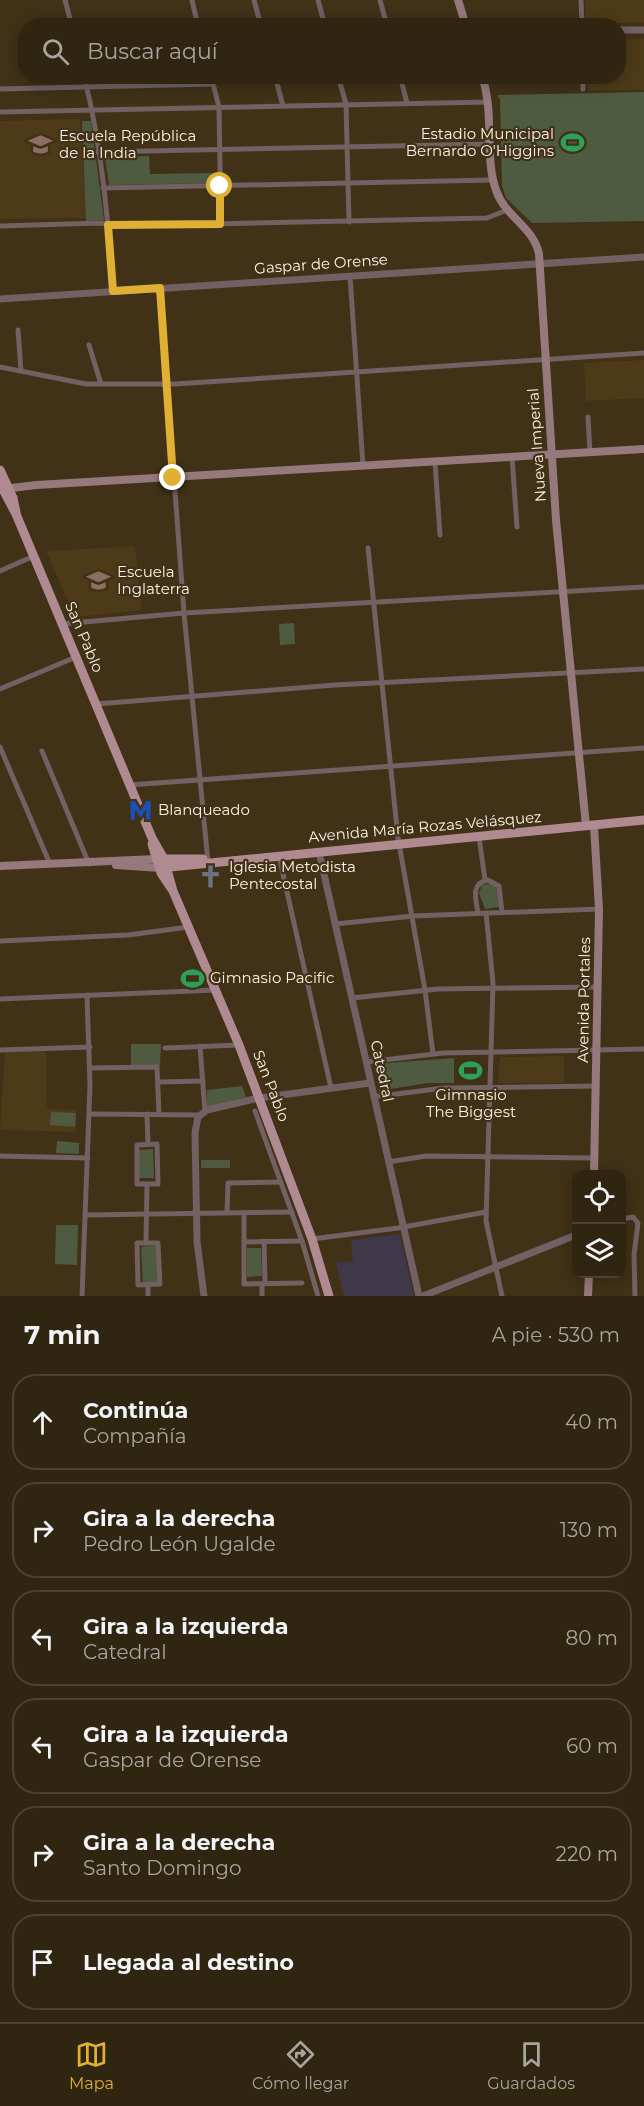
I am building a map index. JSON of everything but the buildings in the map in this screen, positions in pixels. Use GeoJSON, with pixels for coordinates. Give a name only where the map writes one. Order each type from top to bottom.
{"type":"FeatureCollection","features":[{"type":"Feature","properties":{"kind":"main road"},"geometry":{"type":"LineString","coordinates":[[458,0],[464,18]]}},
{"type":"Feature","properties":{"kind":"main road","name":"Nueva Imperial"},"geometry":{"type":"LineString","coordinates":[[484,84],[489,102],[493,180],[497,195],[507,210],[534,240],[540,264],[551,455],[563,590],[579,754],[590,826]]}},
{"type":"Feature","properties":{"kind":"main road"},"geometry":{"type":"LineString","coordinates":[[3,488],[644,449]]}},
{"type":"Feature","properties":{"kind":"main road","name":"San Pablo"},"geometry":{"type":"LineString","coordinates":[[0,470],[3,488],[34,556],[239,1045],[267,1118],[307,1240],[329,1296]]}},
{"type":"Feature","properties":{"kind":"main road","name":"Avenida María Rozas Velásquez"},"geometry":{"type":"LineString","coordinates":[[162,863],[279,856],[644,820]]}},
{"type":"Feature","properties":{"kind":"main road","name":"Avenida Portales"},"geometry":{"type":"LineString","coordinates":[[590,826],[599,909],[594,1170]]}},
{"type":"Feature","properties":{"kind":"main road"},"geometry":{"type":"LineString","coordinates":[[0,866],[162,863]]}},
{"type":"Feature","properties":{"kind":"main road"},"geometry":{"type":"LineString","coordinates":[[262,1131],[267,1118]]}},
{"type":"Feature","properties":{"kind":"main road"},"geometry":{"type":"LineString","coordinates":[[588,1296],[589,1278]]}},
{"type":"Feature","properties":{"kind":"street"},"geometry":{"type":"LineString","coordinates":[[65,0],[70,18]]}},
{"type":"Feature","properties":{"kind":"street"},"geometry":{"type":"LineString","coordinates":[[192,0],[196,18]]}},
{"type":"Feature","properties":{"kind":"street"},"geometry":{"type":"LineString","coordinates":[[254,0],[259,18]]}},
{"type":"Feature","properties":{"kind":"street"},"geometry":{"type":"LineString","coordinates":[[318,0],[323,18]]}},
{"type":"Feature","properties":{"kind":"street"},"geometry":{"type":"LineString","coordinates":[[380,0],[385,18]]}},
{"type":"Feature","properties":{"kind":"street"},"geometry":{"type":"LineString","coordinates":[[581,0],[582,18]]}},
{"type":"Feature","properties":{"kind":"street"},"geometry":{"type":"LineString","coordinates":[[626,30],[644,30]]}},
{"type":"Feature","properties":{"kind":"street"},"geometry":{"type":"LineString","coordinates":[[86,84],[108,225],[113,291]]}},
{"type":"Feature","properties":{"kind":"street"},"geometry":{"type":"LineString","coordinates":[[0,89],[213,84],[219,107],[220,224]]}},
{"type":"Feature","properties":{"kind":"street"},"geometry":{"type":"LineString","coordinates":[[277,84],[283,106]]}},
{"type":"Feature","properties":{"kind":"street"},"geometry":{"type":"LineString","coordinates":[[341,84],[346,104],[349,222]]}},
{"type":"Feature","properties":{"kind":"street"},"geometry":{"type":"LineString","coordinates":[[402,84],[407,103]]}},
{"type":"Feature","properties":{"kind":"street"},"geometry":{"type":"LineString","coordinates":[[583,84],[583,89]]}},
{"type":"Feature","properties":{"kind":"street"},"geometry":{"type":"LineString","coordinates":[[0,112],[489,102]]}},
{"type":"Feature","properties":{"kind":"street"},"geometry":{"type":"LineString","coordinates":[[98,152],[492,144]]}},
{"type":"Feature","properties":{"kind":"street"},"geometry":{"type":"LineString","coordinates":[[103,188],[493,180]]}},
{"type":"Feature","properties":{"kind":"street"},"geometry":{"type":"LineString","coordinates":[[0,226],[487,218],[507,210]]}},
{"type":"Feature","properties":{"kind":"street","name":"Gaspar de Orense"},"geometry":{"type":"LineString","coordinates":[[0,299],[644,257]]}},
{"type":"Feature","properties":{"kind":"street"},"geometry":{"type":"LineString","coordinates":[[350,276],[363,466]]}},
{"type":"Feature","properties":{"kind":"street"},"geometry":{"type":"LineString","coordinates":[[160,288],[184,613],[208,862]]}},
{"type":"Feature","properties":{"kind":"street"},"geometry":{"type":"LineString","coordinates":[[18,330],[21,371]]}},
{"type":"Feature","properties":{"kind":"street"},"geometry":{"type":"LineString","coordinates":[[89,345],[101,384]]}},
{"type":"Feature","properties":{"kind":"street"},"geometry":{"type":"LineString","coordinates":[[0,367],[76,382],[167,383],[644,353]]}},
{"type":"Feature","properties":{"kind":"street"},"geometry":{"type":"LineString","coordinates":[[588,417],[590,452]]}},
{"type":"Feature","properties":{"kind":"street"},"geometry":{"type":"LineString","coordinates":[[512,457],[517,527]]}},
{"type":"Feature","properties":{"kind":"street"},"geometry":{"type":"LineString","coordinates":[[435,462],[440,535]]}},
{"type":"Feature","properties":{"kind":"street"},"geometry":{"type":"LineString","coordinates":[[368,548],[399,845],[413,916],[433,1054]]}},
{"type":"Feature","properties":{"kind":"street"},"geometry":{"type":"LineString","coordinates":[[0,572],[34,556]]}},
{"type":"Feature","properties":{"kind":"street"},"geometry":{"type":"LineString","coordinates":[[62,624],[184,613],[644,586]]}},
{"type":"Feature","properties":{"kind":"street"},"geometry":{"type":"LineString","coordinates":[[0,689],[76,657]]}},
{"type":"Feature","properties":{"kind":"street"},"geometry":{"type":"LineString","coordinates":[[96,704],[382,683],[644,669]]}},
{"type":"Feature","properties":{"kind":"street"},"geometry":{"type":"LineString","coordinates":[[0,747],[50,864]]}},
{"type":"Feature","properties":{"kind":"street"},"geometry":{"type":"LineString","coordinates":[[129,784],[644,748]]}},
{"type":"Feature","properties":{"kind":"street"},"geometry":{"type":"LineString","coordinates":[[42,751],[89,864]]}},
{"type":"Feature","properties":{"kind":"street"},"geometry":{"type":"LineString","coordinates":[[480,837],[485,880]]}},
{"type":"Feature","properties":{"kind":"street","name":"Catedral"},"geometry":{"type":"LineString","coordinates":[[319,852],[419,1296]]}},
{"type":"Feature","properties":{"kind":"street"},"geometry":{"type":"LineString","coordinates":[[279,856],[331,1088]]}},
{"type":"Feature","properties":{"kind":"street"},"geometry":{"type":"LineString","coordinates":[[478,913],[476,889],[485,880],[492,880],[499,886],[502,912]]}},
{"type":"Feature","properties":{"kind":"street"},"geometry":{"type":"LineString","coordinates":[[335,924],[413,916],[599,909]]}},
{"type":"Feature","properties":{"kind":"street"},"geometry":{"type":"LineString","coordinates":[[486,913],[492,987],[486,1212],[502,1296]]}},
{"type":"Feature","properties":{"kind":"street"},"geometry":{"type":"LineString","coordinates":[[0,941],[128,935],[189,927]]}},
{"type":"Feature","properties":{"kind":"street"},"geometry":{"type":"LineString","coordinates":[[352,998],[425,990],[492,987],[598,987]]}},
{"type":"Feature","properties":{"kind":"street"},"geometry":{"type":"LineString","coordinates":[[0,999],[216,990]]}},
{"type":"Feature","properties":{"kind":"street"},"geometry":{"type":"LineString","coordinates":[[82,1296],[90,1114],[87,996]]}},
{"type":"Feature","properties":{"kind":"street"},"geometry":{"type":"LineString","coordinates":[[165,1048],[239,1045]]}},
{"type":"Feature","properties":{"kind":"street"},"geometry":{"type":"LineString","coordinates":[[200,1046],[203,1081],[202,1113],[195,1129],[196,1214],[204,1296]]}},
{"type":"Feature","properties":{"kind":"street"},"geometry":{"type":"LineString","coordinates":[[0,1050],[90,1047]]}},
{"type":"Feature","properties":{"kind":"street"},"geometry":{"type":"LineString","coordinates":[[366,1062],[433,1054],[644,1049]]}},
{"type":"Feature","properties":{"kind":"street"},"geometry":{"type":"LineString","coordinates":[[90,1068],[157,1067],[159,1113]]}},
{"type":"Feature","properties":{"kind":"street"},"geometry":{"type":"LineString","coordinates":[[159,1082],[203,1081]]}},
{"type":"Feature","properties":{"kind":"street"},"geometry":{"type":"LineString","coordinates":[[90,1114],[202,1113],[259,1098],[370,1083]]}},
{"type":"Feature","properties":{"kind":"street"},"geometry":{"type":"LineString","coordinates":[[373,1096],[428,1089],[596,1086]]}},
{"type":"Feature","properties":{"kind":"street","name":"San Pablo"},"geometry":{"type":"LineString","coordinates":[[255,1111],[292,1212],[307,1240],[318,1296]]}},
{"type":"Feature","properties":{"kind":"street"},"geometry":{"type":"LineString","coordinates":[[147,1114],[148,1144]]}},
{"type":"Feature","properties":{"kind":"street"},"geometry":{"type":"LineString","coordinates":[[157,1144],[158,1184],[147,1184],[137,1184],[137,1145],[157,1144]]}},
{"type":"Feature","properties":{"kind":"street"},"geometry":{"type":"LineString","coordinates":[[0,1156],[88,1158]]}},
{"type":"Feature","properties":{"kind":"street"},"geometry":{"type":"LineString","coordinates":[[388,1162],[426,1156],[594,1158]]}},
{"type":"Feature","properties":{"kind":"street"},"geometry":{"type":"LineString","coordinates":[[227,1213],[228,1184],[280,1182]]}},
{"type":"Feature","properties":{"kind":"street"},"geometry":{"type":"LineString","coordinates":[[146,1243],[147,1184]]}},
{"type":"Feature","properties":{"kind":"street"},"geometry":{"type":"LineString","coordinates":[[85,1215],[292,1212]]}},
{"type":"Feature","properties":{"kind":"street"},"geometry":{"type":"LineString","coordinates":[[244,1242],[307,1240],[402,1227],[486,1212]]}},
{"type":"Feature","properties":{"kind":"street"},"geometry":{"type":"LineString","coordinates":[[244,1213],[244,1284],[302,1283]]}},
{"type":"Feature","properties":{"kind":"street"},"geometry":{"type":"LineString","coordinates":[[626,1219],[636,1218],[638,1223],[635,1296]]}},
{"type":"Feature","properties":{"kind":"street"},"geometry":{"type":"LineString","coordinates":[[423,1296],[572,1237]]}},
{"type":"Feature","properties":{"kind":"street"},"geometry":{"type":"LineString","coordinates":[[262,1296],[264,1241]]}},
{"type":"Feature","properties":{"kind":"street"},"geometry":{"type":"LineString","coordinates":[[158,1242],[160,1284],[138,1285],[137,1243],[146,1243],[158,1242]]}},
{"type":"Feature","properties":{"kind":"street"},"geometry":{"type":"LineString","coordinates":[[635,1282],[644,1280]]}},
{"type":"Feature","properties":{"kind":"street"},"geometry":{"type":"LineString","coordinates":[[148,1284],[148,1296]]}},
{"type":"Feature","properties":{"kind":"shaded area"},"geometry":{"type":"Polygon","coordinates":[[[586,0],[644,0],[644,22],[626,23],[626,18],[586,18],[586,0]]]}},
{"type":"Feature","properties":{"kind":"shaded area"},"geometry":{"type":"Polygon","coordinates":[[[626,39],[644,39],[644,90],[588,91],[588,84],[626,84],[626,39]]]}},
{"type":"Feature","properties":{"kind":"shaded area"},"geometry":{"type":"Polygon","coordinates":[[[80,119],[86,218],[0,219],[0,121],[80,119]]]}},
{"type":"Feature","properties":{"kind":"shaded area"},"geometry":{"type":"Polygon","coordinates":[[[644,360],[644,398],[586,401],[584,363],[644,360]]]}},
{"type":"Feature","properties":{"kind":"shaded area","name":"Escuela Inglaterra"},"geometry":{"type":"Polygon","coordinates":[[[135,546],[142,610],[75,617],[46,551],[135,546]]]}},
{"type":"Feature","properties":{"kind":"shaded area"},"geometry":{"type":"Polygon","coordinates":[[[46,1051],[47,1109],[76,1110],[76,1132],[0,1130],[5,1052],[46,1051]]]}},
{"type":"Feature","properties":{"kind":"shaded area"},"geometry":{"type":"Polygon","coordinates":[[[564,1056],[564,1083],[499,1083],[498,1081],[500,1057],[564,1056]]]}},
{"type":"Feature","properties":{"kind":"shaded area"},"geometry":{"type":"Polygon","coordinates":[[[398,1234],[414,1296],[344,1296],[336,1263],[353,1261],[351,1240],[398,1234]]]}},
{"type":"Feature","properties":{"kind":"green space","name":"Estadio Municipal Bernardo O'Higgins"},"geometry":{"type":"Polygon","coordinates":[[[644,92],[644,221],[532,223],[506,198],[502,186],[500,99],[497,95],[644,92]]]}},
{"type":"Feature","properties":{"kind":"green space"},"geometry":{"type":"Polygon","coordinates":[[[82,121],[91,121],[104,220],[86,221],[82,121]]]}},
{"type":"Feature","properties":{"kind":"green space"},"geometry":{"type":"Polygon","coordinates":[[[149,156],[150,174],[214,173],[215,183],[109,185],[105,157],[149,156]]]}},
{"type":"Feature","properties":{"kind":"green space"},"geometry":{"type":"Polygon","coordinates":[[[294,623],[295,644],[280,645],[279,624],[294,623]]]}},
{"type":"Feature","properties":{"kind":"green space"},"geometry":{"type":"Polygon","coordinates":[[[492,883],[497,889],[499,907],[485,909],[479,893],[482,885],[492,883]]]}},
{"type":"Feature","properties":{"kind":"green space"},"geometry":{"type":"Polygon","coordinates":[[[131,1044],[161,1044],[160,1066],[131,1066],[131,1044]]]}},
{"type":"Feature","properties":{"kind":"green space"},"geometry":{"type":"Polygon","coordinates":[[[454,1058],[454,1083],[427,1083],[379,1091],[375,1064],[454,1058]]]}},
{"type":"Feature","properties":{"kind":"green space"},"geometry":{"type":"Polygon","coordinates":[[[242,1086],[246,1097],[207,1107],[207,1090],[242,1086]]]}},
{"type":"Feature","properties":{"kind":"green space"},"geometry":{"type":"Polygon","coordinates":[[[51,1112],[76,1113],[75,1127],[50,1125],[51,1112]]]}},
{"type":"Feature","properties":{"kind":"green space"},"geometry":{"type":"Polygon","coordinates":[[[57,1141],[79,1143],[79,1154],[56,1153],[57,1141]]]}},
{"type":"Feature","properties":{"kind":"green space"},"geometry":{"type":"Polygon","coordinates":[[[153,1149],[154,1178],[139,1178],[139,1150],[153,1149]]]}},
{"type":"Feature","properties":{"kind":"green space"},"geometry":{"type":"Polygon","coordinates":[[[201,1160],[230,1160],[230,1168],[201,1168],[201,1160]]]}},
{"type":"Feature","properties":{"kind":"green space"},"geometry":{"type":"Polygon","coordinates":[[[56,1225],[78,1225],[77,1265],[55,1264],[56,1225]]]}},
{"type":"Feature","properties":{"kind":"green space"},"geometry":{"type":"Polygon","coordinates":[[[158,1245],[160,1282],[143,1284],[141,1247],[158,1245]]]}},
{"type":"Feature","properties":{"kind":"green space"},"geometry":{"type":"Polygon","coordinates":[[[247,1248],[261,1248],[262,1276],[247,1277],[247,1248]]]}},
{"type":"Feature","properties":{"kind":"place","name":"Estadio Municipal Bernardo O'Higgins"},"geometry":{"type":"Point","coordinates":[572,143]}},
{"type":"Feature","properties":{"kind":"place","name":"Escuela República de la India"},"geometry":{"type":"Point","coordinates":[41,145]}},
{"type":"Feature","properties":{"kind":"place","name":"Escuela Inglaterra"},"geometry":{"type":"Point","coordinates":[99,581]}},
{"type":"Feature","properties":{"kind":"place","name":"Blanqueado"},"geometry":{"type":"Point","coordinates":[140,810]}},
{"type":"Feature","properties":{"kind":"place","name":"Iglesia Metodista Pentecostal"},"geometry":{"type":"Point","coordinates":[211,876]}},
{"type":"Feature","properties":{"kind":"place","name":"Gimnasio Pacific"},"geometry":{"type":"Point","coordinates":[192,978]}},
{"type":"Feature","properties":{"kind":"place","name":"Gimnasio The Biggest"},"geometry":{"type":"Point","coordinates":[471,1071]}},
{"type":"Feature","properties":{"kind":"route"},"geometry":{"type":"LineString","coordinates":[[173,478],[160,288],[113,291],[108,225],[220,224],[220,186]]}}]}
